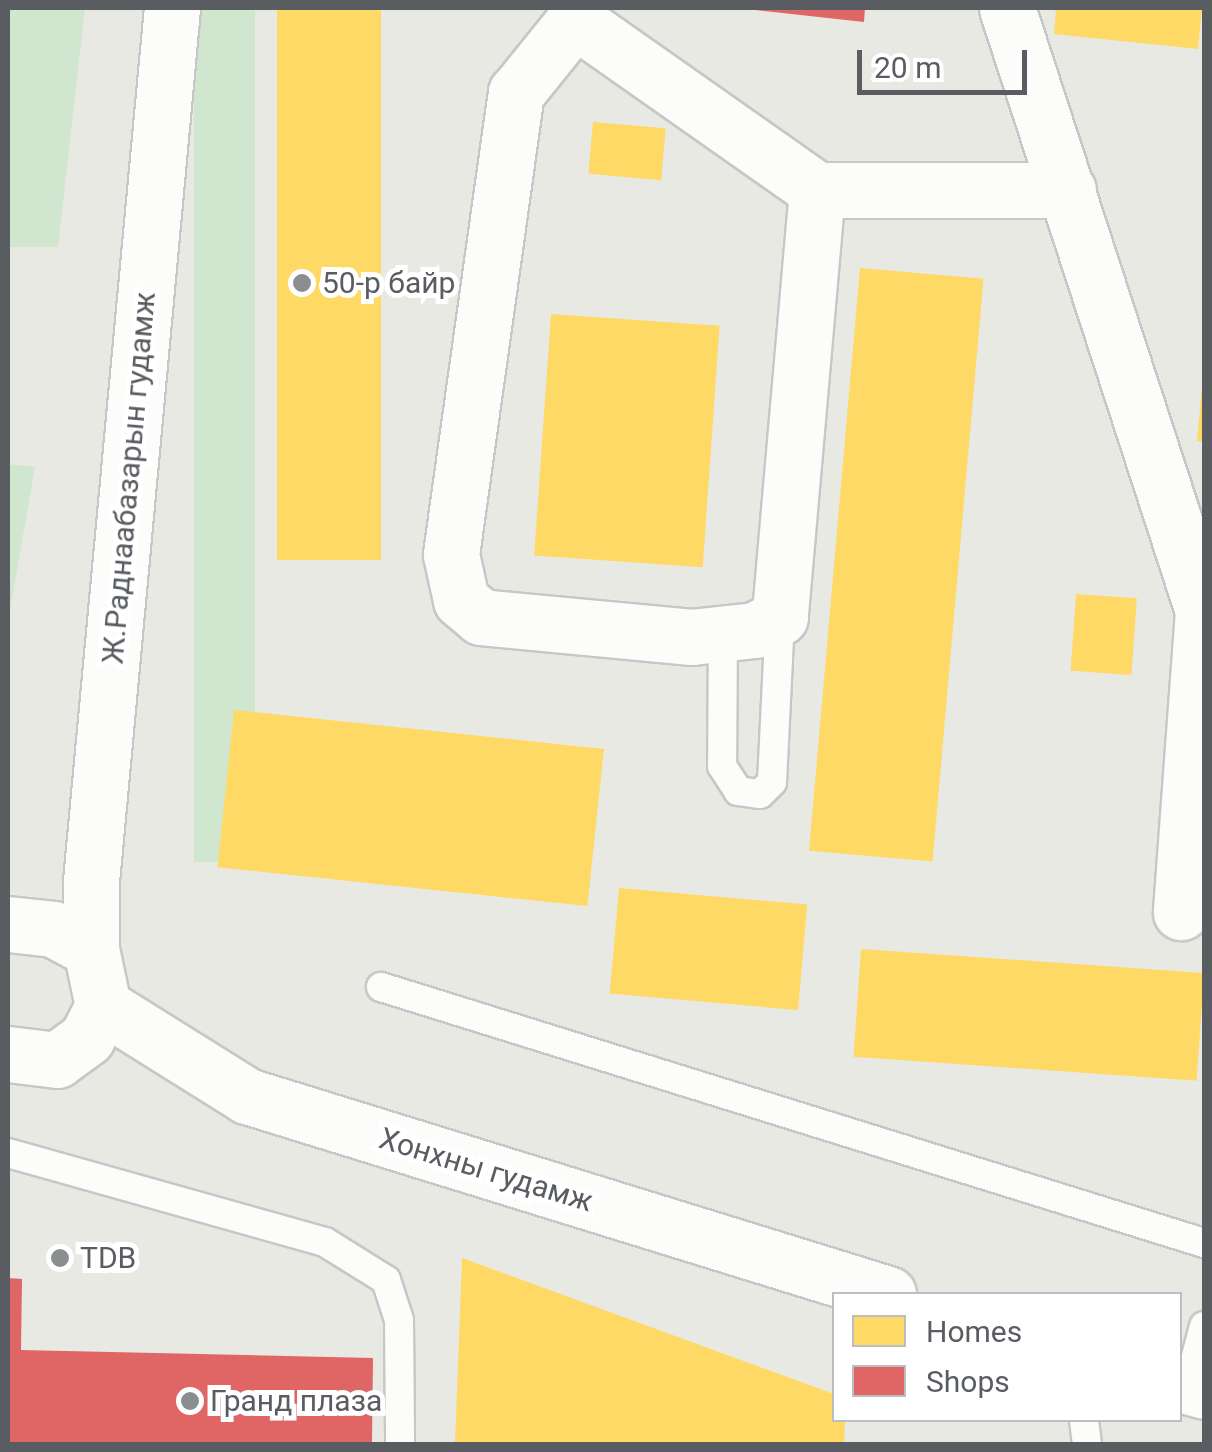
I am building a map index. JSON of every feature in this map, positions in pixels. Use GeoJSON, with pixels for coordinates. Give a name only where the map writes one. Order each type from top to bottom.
{"type":"FeatureCollection","features":[{"type":"Feature","properties":{"kind":"street","name":"Ж.Раднаабазарын гудамж"},"geometry":{"type":"LineString","coordinates":[[103,1006],[91,949],[92,881],[172,8]]}},
{"type":"Feature","properties":{"kind":"street"},"geometry":{"type":"LineString","coordinates":[[1007,8],[1068,190],[1190,523],[1203,611],[1181,912]]}},
{"type":"Feature","properties":{"kind":"street"},"geometry":{"type":"LineString","coordinates":[[817,190],[780,617],[755,630],[692,637],[481,617],[461,600],[451,554],[516,93],[576,14],[817,190],[1068,190]]}},
{"type":"Feature","properties":{"kind":"street"},"geometry":{"type":"LineString","coordinates":[[8,924],[52,929],[91,949]]}},
{"type":"Feature","properties":{"kind":"street"},"geometry":{"type":"LineString","coordinates":[[8,1054],[57,1060],[88,1038],[103,1006]]}},
{"type":"Feature","properties":{"kind":"street","name":"Хонхны гудамж"},"geometry":{"type":"LineString","coordinates":[[103,1006],[247,1096],[882,1292]]}},
{"type":"Feature","properties":{"kind":"lane"},"geometry":{"type":"LineString","coordinates":[[723,634],[722,766],[738,791],[760,794],[772,782],[780,617]]}},
{"type":"Feature","properties":{"kind":"lane"},"geometry":{"type":"LineString","coordinates":[[381,987],[1204,1243]]}},
{"type":"Feature","properties":{"kind":"lane"},"geometry":{"type":"LineString","coordinates":[[8,1153],[326,1242],[386,1280],[399,1320],[400,1444]]}},
{"type":"Feature","properties":{"kind":"lane"},"geometry":{"type":"LineString","coordinates":[[1191,1387],[1204,1326]]}},
{"type":"Feature","properties":{"kind":"green space"},"geometry":{"type":"Polygon","coordinates":[[[8,8],[85,8],[58,247],[8,247],[8,8]]]}},
{"type":"Feature","properties":{"kind":"green space"},"geometry":{"type":"Polygon","coordinates":[[[194,8],[255,8],[255,862],[194,862],[194,8]]]}},
{"type":"Feature","properties":{"kind":"green space"},"geometry":{"type":"Polygon","coordinates":[[[8,464],[35,467],[8,622],[8,464]]]}},
{"type":"Feature","properties":{"kind":"building: Homes","name":"50-р байр"},"geometry":{"type":"Polygon","coordinates":[[[277,8],[381,8],[381,560],[277,560],[277,8]]]}},
{"type":"Feature","properties":{"kind":"building: Homes"},"geometry":{"type":"Polygon","coordinates":[[[1056,8],[1202,8],[1198,49],[1054,34],[1056,8]]]}},
{"type":"Feature","properties":{"kind":"building: Homes"},"geometry":{"type":"Polygon","coordinates":[[[593,122],[666,128],[661,180],[588,174],[593,122]]]}},
{"type":"Feature","properties":{"kind":"building: Homes"},"geometry":{"type":"Polygon","coordinates":[[[860,268],[984,279],[933,862],[809,851],[860,268]]]}},
{"type":"Feature","properties":{"kind":"building: Homes"},"geometry":{"type":"Polygon","coordinates":[[[551,314],[720,326],[703,567],[534,555],[551,314]]]}},
{"type":"Feature","properties":{"kind":"building: Homes"},"geometry":{"type":"Polygon","coordinates":[[[1204,388],[1204,442],[1197,441],[1204,388]]]}},
{"type":"Feature","properties":{"kind":"building: Homes"},"geometry":{"type":"Polygon","coordinates":[[[1076,594],[1137,598],[1131,675],[1071,671],[1076,594]]]}},
{"type":"Feature","properties":{"kind":"building: Homes"},"geometry":{"type":"Polygon","coordinates":[[[234,710],[604,749],[587,906],[217,867],[234,710]]]}},
{"type":"Feature","properties":{"kind":"building: Homes"},"geometry":{"type":"Polygon","coordinates":[[[619,888],[807,904],[798,1010],[610,994],[619,888]]]}},
{"type":"Feature","properties":{"kind":"building: Homes"},"geometry":{"type":"Polygon","coordinates":[[[861,949],[1204,973],[1197,1081],[853,1057],[861,949]]]}},
{"type":"Feature","properties":{"kind":"building: Homes"},"geometry":{"type":"Polygon","coordinates":[[[462,1258],[832,1393],[832,1422],[845,1422],[844,1444],[455,1444],[462,1258]]]}},
{"type":"Feature","properties":{"kind":"building: Shops"},"geometry":{"type":"Polygon","coordinates":[[[738,8],[865,8],[864,22],[738,8]]]}},
{"type":"Feature","properties":{"kind":"building: Shops","name":"Гранд плаза"},"geometry":{"type":"Polygon","coordinates":[[[8,1278],[22,1279],[21,1350],[373,1358],[372,1444],[8,1444],[8,1278]]]}},
{"type":"Feature","properties":{"kind":"place","name":"50-р байр"},"geometry":{"type":"Point","coordinates":[302,283]}},
{"type":"Feature","properties":{"kind":"place","name":"TDB"},"geometry":{"type":"Point","coordinates":[60,1258]}},
{"type":"Feature","properties":{"kind":"place","name":"Гранд плаза"},"geometry":{"type":"Point","coordinates":[190,1401]}}]}
